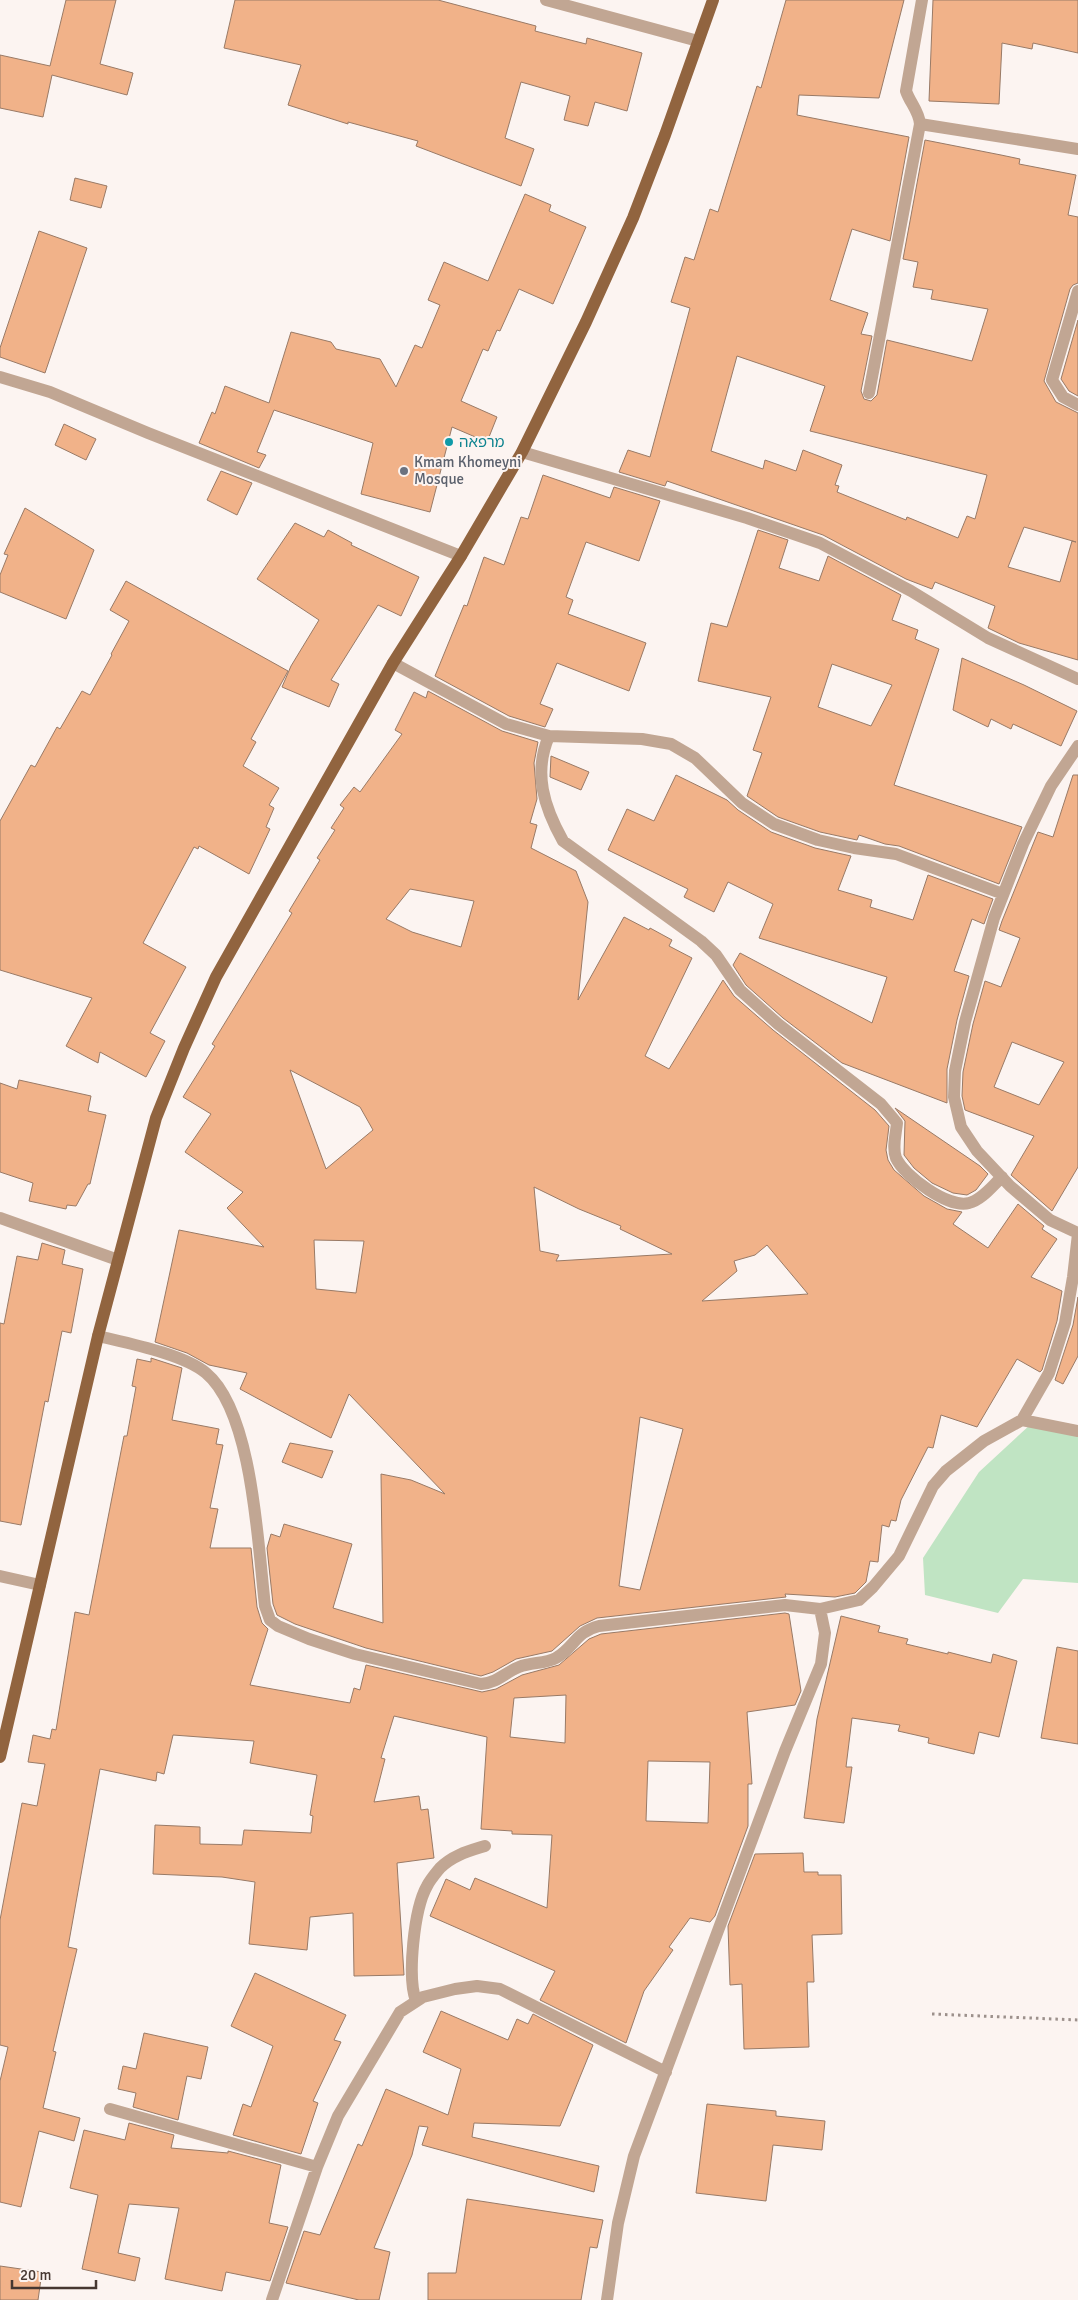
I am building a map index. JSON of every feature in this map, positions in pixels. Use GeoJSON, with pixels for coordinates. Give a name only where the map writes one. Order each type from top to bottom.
{"type":"FeatureCollection","features":[{"type":"Feature","properties":{"kind":"main road"},"geometry":{"type":"LineString","coordinates":[[0,1757],[98,1336],[156,1118],[216,977],[393,663],[461,556],[522,452],[586,322],[633,218],[713,0]]}},
{"type":"Feature","properties":{"kind":"street"},"geometry":{"type":"LineString","coordinates":[[546,0],[698,41]]}},
{"type":"Feature","properties":{"kind":"street"},"geometry":{"type":"LineString","coordinates":[[869,393],[920,124],[920,115],[910,103],[906,91],[906,79],[922,0]]}},
{"type":"Feature","properties":{"kind":"street"},"geometry":{"type":"LineString","coordinates":[[920,124],[1078,149]]}},
{"type":"Feature","properties":{"kind":"street"},"geometry":{"type":"LineString","coordinates":[[1078,291],[1052,380],[1063,397],[1078,405]]}},
{"type":"Feature","properties":{"kind":"street"},"geometry":{"type":"LineString","coordinates":[[0,377],[50,392],[148,433],[461,556]]}},
{"type":"Feature","properties":{"kind":"street"},"geometry":{"type":"LineString","coordinates":[[522,452],[747,518],[820,543],[911,591],[988,638],[1078,679]]}},
{"type":"Feature","properties":{"kind":"street"},"geometry":{"type":"LineString","coordinates":[[393,663],[506,724],[549,736],[642,739],[671,744],[695,758],[742,803],[774,824],[818,840],[854,848],[896,854],[974,885],[1003,894]]}},
{"type":"Feature","properties":{"kind":"street"},"geometry":{"type":"LineString","coordinates":[[549,736],[543,748],[542,796],[553,824],[563,841],[701,941],[716,955],[740,990],[778,1024],[881,1104],[897,1123],[894,1151],[896,1158],[924,1187],[944,1199],[960,1204],[970,1203],[982,1196],[1002,1177]]}},
{"type":"Feature","properties":{"kind":"street"},"geometry":{"type":"LineString","coordinates":[[98,1336],[179,1359],[206,1372],[224,1393],[234,1416],[250,1483],[265,1606],[270,1620],[278,1626],[309,1639],[355,1654],[481,1684],[494,1683],[519,1667],[556,1658],[569,1649],[581,1633],[598,1626],[785,1604],[820,1609],[859,1600],[873,1587],[899,1556],[933,1486],[946,1471],[984,1441],[1022,1420],[1049,1374],[1065,1323],[1078,1233],[1050,1220],[1002,1177],[977,1151],[961,1127],[954,1097],[955,1071],[994,918],[1023,844],[1052,786],[1078,746]]}},
{"type":"Feature","properties":{"kind":"street"},"geometry":{"type":"LineString","coordinates":[[0,1218],[118,1260]]}},
{"type":"Feature","properties":{"kind":"street"},"geometry":{"type":"LineString","coordinates":[[1022,1420],[1078,1431]]}},
{"type":"Feature","properties":{"kind":"street"},"geometry":{"type":"LineString","coordinates":[[0,1576],[40,1585]]}},
{"type":"Feature","properties":{"kind":"street"},"geometry":{"type":"LineString","coordinates":[[607,2300],[618,2223],[634,2156],[785,1751],[821,1664],[825,1633],[820,1609]]}},
{"type":"Feature","properties":{"kind":"street"},"geometry":{"type":"LineString","coordinates":[[416,2001],[412,1991],[412,1957],[419,1910],[426,1887],[440,1868],[455,1855],[485,1846]]}},
{"type":"Feature","properties":{"kind":"street"},"geometry":{"type":"LineString","coordinates":[[272,2300],[317,2167],[338,2116],[379,2044],[400,2012],[416,2001],[423,1997],[455,1989],[476,1986],[500,1989],[666,2072]]}},
{"type":"Feature","properties":{"kind":"street"},"geometry":{"type":"LineString","coordinates":[[110,2109],[317,2167]]}},
{"type":"Feature","properties":{"kind":"path"},"geometry":{"type":"LineString","coordinates":[[932,2014],[1078,2020]]}},
{"type":"Feature","properties":{"kind":"green space"},"geometry":{"type":"Polygon","coordinates":[[[1031,1424],[1078,1436],[1078,1583],[1023,1579],[998,1613],[925,1595],[923,1558],[979,1472],[1031,1424]]]}},
{"type":"Feature","properties":{"kind":"building"},"geometry":{"type":"Polygon","coordinates":[[[66,0],[116,0],[100,64],[133,73],[127,95],[52,75],[43,117],[0,108],[0,55],[50,66],[66,0]]]}},
{"type":"Feature","properties":{"kind":"building"},"geometry":{"type":"Polygon","coordinates":[[[235,0],[438,0],[536,26],[535,31],[586,44],[587,38],[642,53],[627,111],[595,102],[588,126],[564,120],[570,96],[521,82],[505,138],[534,149],[521,186],[416,146],[418,141],[348,122],[348,124],[288,105],[301,65],[224,48],[235,0]]]}},
{"type":"Feature","properties":{"kind":"building"},"geometry":{"type":"Polygon","coordinates":[[[786,0],[904,0],[879,98],[799,95],[797,115],[909,137],[890,241],[852,229],[830,300],[868,313],[861,334],[872,336],[861,391],[864,399],[871,401],[877,395],[887,340],[972,361],[988,309],[931,299],[933,290],[913,287],[918,262],[903,259],[925,140],[1020,159],[1019,164],[1076,175],[1068,215],[1078,217],[1078,283],[1070,289],[1044,381],[1056,402],[1078,413],[1078,660],[1019,643],[988,628],[995,606],[935,582],[932,589],[906,579],[823,535],[667,481],[665,486],[619,472],[628,450],[650,457],[690,308],[671,302],[685,257],[694,260],[710,209],[718,212],[757,86],[761,88],[786,0]],[[737,356],[711,451],[763,469],[765,460],[796,471],[803,450],[842,465],[835,485],[839,486],[837,492],[906,520],[907,517],[958,538],[967,516],[975,519],[987,475],[810,431],[825,386],[737,356]],[[1024,527],[1008,567],[1060,582],[1072,541],[1076,542],[1024,527]]]}},
{"type":"Feature","properties":{"kind":"building"},"geometry":{"type":"Polygon","coordinates":[[[933,0],[1078,0],[1078,53],[1033,43],[1032,49],[1002,43],[999,104],[929,101],[933,0]]]}},
{"type":"Feature","properties":{"kind":"building"},"geometry":{"type":"Polygon","coordinates":[[[75,178],[107,186],[101,208],[70,200],[75,178]]]}},
{"type":"Feature","properties":{"kind":"building"},"geometry":{"type":"Polygon","coordinates":[[[525,194],[551,205],[549,211],[586,227],[553,304],[519,289],[500,331],[497,330],[488,351],[483,349],[461,401],[497,417],[487,442],[452,427],[430,512],[361,494],[373,443],[274,410],[257,452],[266,455],[259,468],[199,443],[212,412],[215,414],[225,386],[269,403],[291,332],[331,342],[336,349],[380,359],[396,387],[415,345],[422,348],[440,305],[428,300],[444,262],[488,281],[525,194]]]}},
{"type":"Feature","properties":{"kind":"building"},"geometry":{"type":"Polygon","coordinates":[[[39,231],[87,248],[45,373],[0,357],[0,348],[39,231]]]}},
{"type":"Feature","properties":{"kind":"building"},"geometry":{"type":"Polygon","coordinates":[[[1078,320],[1078,396],[1069,391],[1061,379],[1078,320]]]}},
{"type":"Feature","properties":{"kind":"building"},"geometry":{"type":"Polygon","coordinates":[[[64,424],[96,439],[86,460],[55,445],[64,424]]]}},
{"type":"Feature","properties":{"kind":"building"},"geometry":{"type":"Polygon","coordinates":[[[221,471],[252,483],[237,515],[207,500],[221,471]]]}},
{"type":"Feature","properties":{"kind":"building"},"geometry":{"type":"Polygon","coordinates":[[[543,475],[610,498],[614,487],[660,501],[639,561],[586,542],[566,597],[573,600],[568,614],[646,643],[629,691],[557,663],[540,704],[553,709],[545,727],[509,716],[435,676],[464,605],[467,606],[484,557],[504,565],[521,517],[528,519],[543,475]]]}},
{"type":"Feature","properties":{"kind":"building"},"geometry":{"type":"Polygon","coordinates":[[[25,508],[94,550],[66,619],[0,592],[0,575],[8,555],[4,554],[25,508]]]}},
{"type":"Feature","properties":{"kind":"building"},"geometry":{"type":"Polygon","coordinates":[[[295,523],[324,537],[328,530],[352,543],[351,545],[419,577],[401,616],[378,605],[331,680],[339,684],[329,707],[282,687],[291,666],[319,620],[257,579],[295,523]]]}},
{"type":"Feature","properties":{"kind":"building"},"geometry":{"type":"Polygon","coordinates":[[[758,530],[788,540],[779,568],[819,581],[828,556],[901,595],[892,620],[918,630],[915,639],[939,649],[894,785],[1022,827],[999,884],[899,846],[885,844],[859,835],[857,840],[820,832],[778,817],[747,796],[762,753],[753,750],[771,697],[698,681],[711,623],[727,627],[758,530]],[[832,664],[818,707],[871,726],[892,685],[832,664]]]}},
{"type":"Feature","properties":{"kind":"building"},"geometry":{"type":"Polygon","coordinates":[[[126,581],[288,671],[251,739],[256,742],[243,766],[279,788],[269,805],[274,808],[266,827],[270,829],[249,874],[199,846],[198,849],[194,847],[143,943],[186,967],[150,1033],[165,1041],[146,1077],[100,1052],[98,1063],[66,1046],[92,998],[0,970],[0,821],[31,765],[35,767],[57,727],[60,729],[82,691],[90,695],[112,655],[129,621],[110,610],[126,581]]]}},
{"type":"Feature","properties":{"kind":"building"},"geometry":{"type":"Polygon","coordinates":[[[962,658],[1077,711],[1061,746],[1013,724],[1011,729],[991,719],[988,727],[953,710],[962,658]]]}},
{"type":"Feature","properties":{"kind":"building"},"geometry":{"type":"Polygon","coordinates":[[[428,691],[502,731],[538,742],[534,763],[537,799],[530,823],[537,825],[531,848],[576,871],[588,902],[578,1000],[624,917],[649,930],[650,928],[672,940],[669,946],[692,958],[645,1056],[669,1069],[723,980],[734,996],[773,1030],[875,1110],[889,1126],[886,1150],[888,1160],[894,1170],[924,1196],[947,1209],[962,1212],[953,1224],[988,1248],[1018,1204],[1044,1226],[1042,1229],[1057,1239],[1031,1277],[1062,1291],[1057,1321],[1042,1370],[1040,1372],[1017,1359],[977,1427],[941,1415],[933,1448],[928,1447],[901,1500],[896,1521],[891,1520],[889,1527],[882,1525],[878,1562],[870,1561],[866,1582],[855,1593],[835,1597],[785,1594],[786,1597],[597,1618],[580,1626],[552,1651],[516,1659],[493,1672],[481,1676],[366,1648],[295,1624],[277,1615],[273,1604],[267,1548],[271,1534],[280,1537],[284,1524],[352,1544],[333,1608],[383,1623],[381,1474],[411,1480],[445,1494],[349,1394],[331,1438],[240,1389],[247,1373],[209,1365],[187,1353],[155,1342],[179,1230],[264,1247],[227,1208],[243,1192],[185,1152],[211,1114],[183,1097],[215,1046],[212,1044],[292,913],[289,911],[320,860],[317,858],[335,830],[331,828],[344,808],[340,805],[354,787],[360,792],[402,734],[395,730],[414,692],[426,698],[428,691]],[[410,889],[386,919],[412,932],[461,947],[474,901],[410,889]],[[290,1070],[326,1169],[373,1130],[360,1107],[290,1070]],[[534,1187],[540,1251],[559,1255],[556,1261],[672,1254],[620,1229],[621,1226],[579,1209],[534,1187]],[[314,1240],[316,1289],[356,1293],[364,1241],[314,1240]],[[767,1245],[755,1255],[734,1261],[737,1271],[702,1301],[808,1294],[767,1245]],[[640,1417],[619,1586],[640,1590],[683,1429],[640,1417]]]}},
{"type":"Feature","properties":{"kind":"building"},"geometry":{"type":"Polygon","coordinates":[[[551,756],[589,772],[581,790],[550,777],[551,756]]]}},
{"type":"Feature","properties":{"kind":"building"},"geometry":{"type":"Polygon","coordinates":[[[676,775],[727,800],[738,810],[771,832],[815,848],[851,856],[838,890],[872,900],[870,907],[913,920],[928,875],[993,899],[984,924],[972,919],[954,971],[969,976],[957,1020],[947,1069],[947,1103],[842,1063],[783,1018],[746,985],[733,965],[740,953],[872,1023],[887,977],[759,938],[773,904],[728,882],[714,912],[684,897],[688,889],[608,850],[627,809],[654,821],[676,775]]]}},
{"type":"Feature","properties":{"kind":"building"},"geometry":{"type":"Polygon","coordinates":[[[1073,775],[1078,775],[1078,1167],[1052,1211],[1011,1175],[1034,1136],[965,1110],[962,1096],[963,1072],[973,1024],[985,981],[1001,987],[1020,938],[999,930],[1002,921],[1038,832],[1053,837],[1073,775]],[[1012,1042],[994,1087],[1039,1105],[1064,1062],[1012,1042]]]}},
{"type":"Feature","properties":{"kind":"building"},"geometry":{"type":"Polygon","coordinates":[[[19,1080],[91,1096],[88,1111],[106,1115],[90,1184],[88,1184],[76,1206],[67,1205],[66,1209],[29,1201],[33,1183],[0,1172],[0,1083],[17,1089],[19,1080]]]}},
{"type":"Feature","properties":{"kind":"building"},"geometry":{"type":"Polygon","coordinates":[[[895,1108],[980,1166],[988,1174],[976,1190],[967,1195],[953,1193],[932,1183],[914,1168],[904,1155],[905,1121],[895,1108]]]}},
{"type":"Feature","properties":{"kind":"building"},"geometry":{"type":"Polygon","coordinates":[[[42,1243],[65,1250],[62,1264],[83,1269],[71,1333],[62,1331],[48,1402],[45,1401],[21,1525],[0,1521],[0,1323],[4,1324],[17,1256],[38,1260],[42,1243]]]}},
{"type":"Feature","properties":{"kind":"building"},"geometry":{"type":"Polygon","coordinates":[[[1078,1297],[1078,1356],[1063,1384],[1055,1380],[1073,1325],[1078,1297]]]}},
{"type":"Feature","properties":{"kind":"building"},"geometry":{"type":"Polygon","coordinates":[[[151,1358],[182,1368],[172,1420],[219,1429],[216,1444],[223,1445],[210,1508],[218,1509],[210,1548],[251,1548],[257,1607],[262,1623],[268,1629],[250,1685],[350,1703],[354,1688],[360,1690],[366,1665],[482,1692],[496,1689],[522,1675],[559,1665],[589,1639],[601,1634],[785,1613],[789,1614],[801,1691],[795,1705],[747,1712],[752,1784],[748,1784],[748,1826],[715,1916],[710,1922],[690,1918],[669,1947],[673,1950],[644,1991],[626,2043],[540,2000],[555,1971],[430,1916],[446,1879],[470,1890],[475,1878],[547,1908],[552,1835],[512,1834],[512,1831],[481,1829],[487,1737],[394,1716],[381,1758],[385,1759],[374,1802],[419,1796],[421,1810],[428,1809],[434,1858],[397,1863],[404,1975],[354,1976],[353,1913],[310,1917],[307,1950],[249,1944],[255,1882],[222,1877],[153,1874],[155,1825],[200,1827],[200,1844],[242,1845],[244,1830],[311,1833],[313,1816],[310,1815],[317,1775],[250,1763],[254,1741],[173,1735],[164,1774],[157,1772],[156,1781],[100,1769],[68,1947],[77,1949],[53,2051],[56,2052],[43,2108],[80,2118],[74,2141],[39,2131],[21,2207],[0,2202],[0,2081],[8,2047],[0,2045],[0,1920],[22,1803],[37,1806],[45,1764],[28,1762],[33,1735],[50,1739],[52,1729],[56,1730],[75,1612],[89,1615],[124,1436],[127,1436],[136,1387],[132,1386],[137,1359],[151,1362],[151,1358]],[[566,1695],[514,1698],[510,1737],[565,1743],[566,1695]],[[648,1761],[646,1821],[708,1823],[710,1762],[648,1761]]]}},
{"type":"Feature","properties":{"kind":"building"},"geometry":{"type":"Polygon","coordinates":[[[290,1443],[333,1451],[322,1478],[282,1462],[290,1443]]]}},
{"type":"Feature","properties":{"kind":"building"},"geometry":{"type":"Polygon","coordinates":[[[841,1616],[880,1626],[878,1632],[908,1639],[906,1644],[991,1663],[993,1654],[1017,1661],[999,1737],[979,1732],[974,1754],[928,1743],[929,1738],[898,1731],[900,1725],[852,1718],[846,1767],[852,1767],[844,1823],[804,1818],[817,1719],[841,1616]]]}},
{"type":"Feature","properties":{"kind":"building"},"geometry":{"type":"Polygon","coordinates":[[[1057,1647],[1078,1651],[1078,1744],[1041,1738],[1057,1647]]]}},
{"type":"Feature","properties":{"kind":"building"},"geometry":{"type":"Polygon","coordinates":[[[803,1853],[804,1872],[818,1872],[818,1875],[841,1875],[842,1934],[812,1935],[814,1982],[807,1982],[809,2047],[744,2049],[742,1984],[730,1985],[728,1926],[755,1854],[803,1853]]]}},
{"type":"Feature","properties":{"kind":"building"},"geometry":{"type":"Polygon","coordinates":[[[255,1973],[346,2015],[334,2040],[341,2042],[313,2101],[318,2103],[301,2154],[233,2135],[243,2104],[251,2107],[273,2046],[231,2026],[255,1973]]]}},
{"type":"Feature","properties":{"kind":"building"},"geometry":{"type":"Polygon","coordinates":[[[441,2011],[508,2040],[517,2019],[528,2024],[533,2014],[593,2045],[560,2126],[474,2123],[472,2137],[599,2166],[594,2192],[422,2145],[428,2127],[419,2126],[412,2155],[374,2248],[390,2252],[379,2300],[359,2300],[286,2283],[304,2231],[320,2235],[358,2144],[362,2146],[386,2089],[448,2115],[461,2069],[423,2052],[441,2011]]]}},
{"type":"Feature","properties":{"kind":"building"},"geometry":{"type":"Polygon","coordinates":[[[144,2033],[208,2047],[201,2079],[187,2076],[178,2120],[133,2107],[136,2093],[118,2089],[123,2066],[136,2069],[144,2033]]]}},
{"type":"Feature","properties":{"kind":"building"},"geometry":{"type":"Polygon","coordinates":[[[707,2104],[776,2111],[776,2116],[825,2121],[822,2150],[773,2145],[766,2201],[696,2193],[707,2104]]]}},
{"type":"Feature","properties":{"kind":"building"},"geometry":{"type":"Polygon","coordinates":[[[129,2123],[174,2135],[171,2148],[228,2153],[228,2151],[281,2165],[269,2223],[288,2227],[270,2281],[226,2272],[222,2291],[165,2279],[179,2208],[129,2204],[118,2253],[140,2258],[135,2281],[82,2269],[98,2195],[70,2188],[84,2130],[125,2140],[129,2123]]]}},
{"type":"Feature","properties":{"kind":"building"},"geometry":{"type":"Polygon","coordinates":[[[467,2199],[603,2220],[597,2248],[590,2247],[581,2300],[428,2300],[428,2273],[456,2273],[467,2199]]]}},
{"type":"Feature","properties":{"kind":"building"},"geometry":{"type":"Polygon","coordinates":[[[0,2266],[42,2272],[38,2300],[0,2300],[0,2266]]]}},
{"type":"Feature","properties":{"kind":"place","name":"מרפאה"},"geometry":{"type":"Point","coordinates":[449,442]}},
{"type":"Feature","properties":{"kind":"place","name":"Kmam Khomeyni Mosque"},"geometry":{"type":"Point","coordinates":[404,471]}}]}
